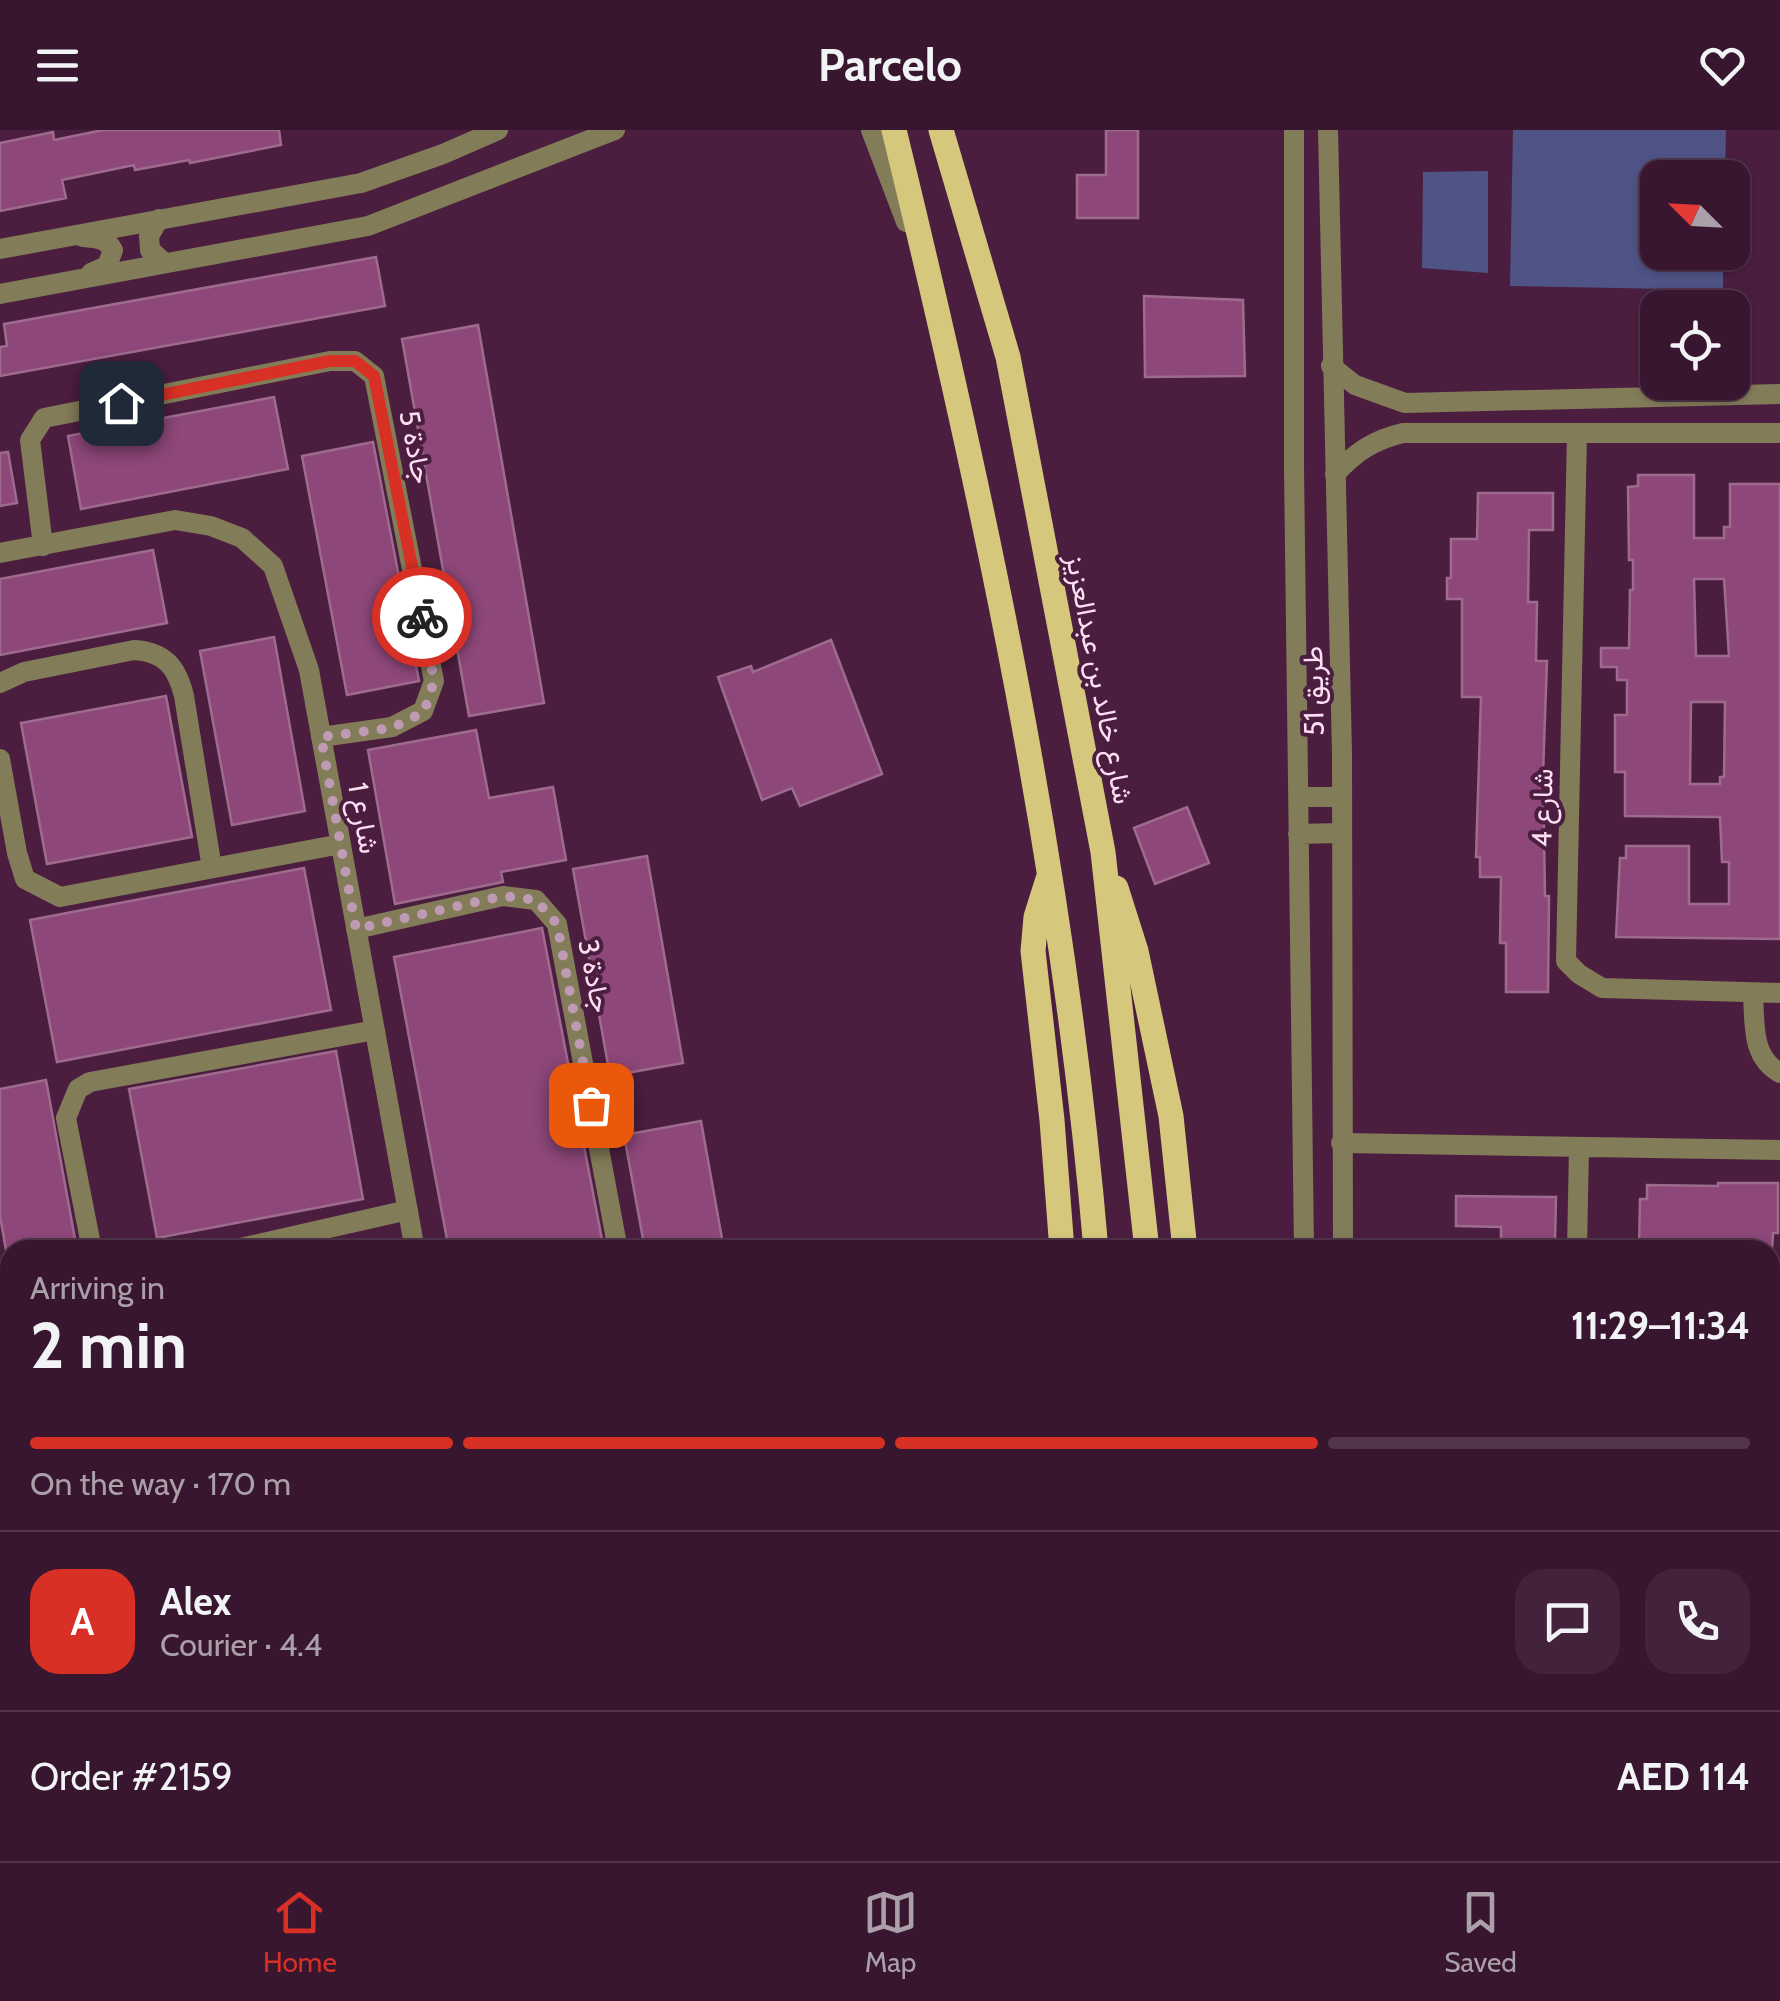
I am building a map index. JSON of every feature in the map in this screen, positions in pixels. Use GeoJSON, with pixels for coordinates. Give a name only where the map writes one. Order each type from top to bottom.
{"type":"FeatureCollection","features":[{"type":"Feature","properties":{"kind":"main road"},"geometry":{"type":"LineString","coordinates":[[894,130],[935,297],[986,536],[1051,870],[1095,1240]]}},
{"type":"Feature","properties":{"kind":"main road","name":"شارع خالد بن عبدالعزيز"},"geometry":{"type":"LineString","coordinates":[[942,132],[1008,357],[1103,852],[1146,1240]]}},
{"type":"Feature","properties":{"kind":"main road"},"geometry":{"type":"LineString","coordinates":[[1103,852],[1136,951],[1171,1116],[1184,1240]]}},
{"type":"Feature","properties":{"kind":"main road"},"geometry":{"type":"LineString","coordinates":[[1051,870],[1036,916],[1032,951],[1061,1240]]}},
{"type":"Feature","properties":{"kind":"street"},"geometry":{"type":"LineString","coordinates":[[0,249],[361,183],[498,130]]}},
{"type":"Feature","properties":{"kind":"street"},"geometry":{"type":"LineString","coordinates":[[0,294],[368,226],[615,130]]}},
{"type":"Feature","properties":{"kind":"street"},"geometry":{"type":"LineString","coordinates":[[872,130],[935,297]]}},
{"type":"Feature","properties":{"kind":"street","name":"طريق 51"},"geometry":{"type":"LineString","coordinates":[[1294,130],[1304,1240]]}},
{"type":"Feature","properties":{"kind":"street","name":"طريق 51"},"geometry":{"type":"LineString","coordinates":[[1328,130],[1342,797],[1342,1240]]}},
{"type":"Feature","properties":{"kind":"street"},"geometry":{"type":"LineString","coordinates":[[159,220],[148,236],[150,250],[165,263]]}},
{"type":"Feature","properties":{"kind":"street"},"geometry":{"type":"LineString","coordinates":[[72,236],[101,239],[114,250],[107,266],[80,278]]}},
{"type":"Feature","properties":{"kind":"street","name":"جادة 5"},"geometry":{"type":"LineString","coordinates":[[42,546],[30,440],[44,418],[330,361],[355,361],[374,376],[434,681],[424,712],[392,728],[321,737]]}},
{"type":"Feature","properties":{"kind":"street"},"geometry":{"type":"LineString","coordinates":[[1331,366],[1365,390],[1405,403],[1780,394]]}},
{"type":"Feature","properties":{"kind":"street"},"geometry":{"type":"LineString","coordinates":[[1403,433],[1405,403]]}},
{"type":"Feature","properties":{"kind":"street"},"geometry":{"type":"LineString","coordinates":[[1336,474],[1370,443],[1403,433],[1780,433]]}},
{"type":"Feature","properties":{"kind":"street","name":"شارع 4"},"geometry":{"type":"LineString","coordinates":[[1577,433],[1566,962],[1602,988],[1780,993]]}},
{"type":"Feature","properties":{"kind":"street","name":"شارع 1"},"geometry":{"type":"LineString","coordinates":[[0,553],[176,520],[211,526],[242,538],[273,566],[309,670],[414,1240]]}},
{"type":"Feature","properties":{"kind":"street"},"geometry":{"type":"LineString","coordinates":[[0,683],[24,672],[134,650],[151,651],[167,660],[178,674],[184,696],[212,868]]}},
{"type":"Feature","properties":{"kind":"street"},"geometry":{"type":"LineString","coordinates":[[0,760],[17,853],[26,878],[60,897],[341,844]]}},
{"type":"Feature","properties":{"kind":"street"},"geometry":{"type":"LineString","coordinates":[[1298,797],[1342,797]]}},
{"type":"Feature","properties":{"kind":"street"},"geometry":{"type":"LineString","coordinates":[[1298,834],[1342,834]]}},
{"type":"Feature","properties":{"kind":"street","name":"جادة 3"},"geometry":{"type":"LineString","coordinates":[[356,929],[503,896],[536,900],[557,924],[616,1240]]}},
{"type":"Feature","properties":{"kind":"street"},"geometry":{"type":"LineString","coordinates":[[1754,994],[1760,1054],[1780,1073]]}},
{"type":"Feature","properties":{"kind":"street"},"geometry":{"type":"LineString","coordinates":[[90,1240],[66,1118],[78,1089],[90,1082],[375,1030]]}},
{"type":"Feature","properties":{"kind":"street"},"geometry":{"type":"LineString","coordinates":[[1341,1143],[1780,1150]]}},
{"type":"Feature","properties":{"kind":"street"},"geometry":{"type":"LineString","coordinates":[[1577,1240],[1579,1147]]}},
{"type":"Feature","properties":{"kind":"street"},"geometry":{"type":"LineString","coordinates":[[276,1240],[408,1210]]}},
{"type":"Feature","properties":{"kind":"shaded area"},"geometry":{"type":"Polygon","coordinates":[[[1513,130],[1726,130],[1725,160],[1640,160],[1640,270],[1723,270],[1723,290],[1510,286],[1513,130]]]}},
{"type":"Feature","properties":{"kind":"shaded area"},"geometry":{"type":"Polygon","coordinates":[[[1488,171],[1488,273],[1422,268],[1423,172],[1488,171]]]}},
{"type":"Feature","properties":{"kind":"building"},"geometry":{"type":"Polygon","coordinates":[[[103,130],[279,130],[281,145],[190,163],[189,160],[135,170],[134,165],[62,180],[66,198],[0,211],[0,143],[53,132],[54,140],[103,130]]]}},
{"type":"Feature","properties":{"kind":"building"},"geometry":{"type":"Polygon","coordinates":[[[1106,130],[1138,130],[1138,218],[1077,218],[1077,175],[1106,175],[1106,130]]]}},
{"type":"Feature","properties":{"kind":"building"},"geometry":{"type":"Polygon","coordinates":[[[376,257],[385,306],[0,376],[0,347],[7,346],[4,324],[376,257]]]}},
{"type":"Feature","properties":{"kind":"building"},"geometry":{"type":"Polygon","coordinates":[[[1144,296],[1243,300],[1245,376],[1145,377],[1144,296]]]}},
{"type":"Feature","properties":{"kind":"building"},"geometry":{"type":"Polygon","coordinates":[[[478,325],[544,703],[469,716],[402,339],[478,325]]]}},
{"type":"Feature","properties":{"kind":"building"},"geometry":{"type":"Polygon","coordinates":[[[274,397],[288,469],[81,509],[68,436],[274,397]]]}},
{"type":"Feature","properties":{"kind":"building"},"geometry":{"type":"Polygon","coordinates":[[[373,442],[419,681],[347,695],[302,456],[373,442]]]}},
{"type":"Feature","properties":{"kind":"building"},"geometry":{"type":"Polygon","coordinates":[[[8,452],[17,503],[0,506],[0,453],[8,452]]]}},
{"type":"Feature","properties":{"kind":"building"},"geometry":{"type":"Polygon","coordinates":[[[1638,475],[1694,475],[1694,538],[1724,538],[1724,527],[1730,527],[1730,484],[1780,484],[1780,939],[1616,937],[1620,858],[1626,858],[1626,846],[1689,846],[1689,904],[1729,904],[1729,862],[1722,862],[1720,817],[1625,816],[1625,772],[1615,772],[1615,715],[1627,715],[1627,680],[1617,680],[1617,667],[1601,667],[1601,648],[1629,648],[1633,560],[1629,560],[1628,487],[1638,486],[1638,475]],[[1694,579],[1696,656],[1729,656],[1724,579],[1694,579]],[[1691,702],[1690,784],[1720,784],[1720,777],[1724,777],[1725,702],[1691,702]]]}},
{"type":"Feature","properties":{"kind":"building"},"geometry":{"type":"Polygon","coordinates":[[[1478,493],[1553,493],[1553,530],[1529,530],[1528,602],[1537,602],[1536,661],[1547,661],[1543,774],[1545,896],[1549,896],[1548,992],[1506,992],[1506,943],[1500,943],[1501,877],[1480,877],[1480,857],[1476,857],[1481,697],[1462,697],[1462,599],[1447,599],[1447,578],[1451,578],[1451,539],[1477,539],[1478,493]]]}},
{"type":"Feature","properties":{"kind":"building"},"geometry":{"type":"Polygon","coordinates":[[[153,550],[167,623],[0,655],[0,579],[153,550]]]}},
{"type":"Feature","properties":{"kind":"building"},"geometry":{"type":"Polygon","coordinates":[[[274,637],[305,811],[232,825],[200,651],[274,637]]]}},
{"type":"Feature","properties":{"kind":"building"},"geometry":{"type":"Polygon","coordinates":[[[831,640],[882,774],[800,806],[792,788],[762,800],[718,677],[751,666],[753,672],[831,640]]]}},
{"type":"Feature","properties":{"kind":"building"},"geometry":{"type":"Polygon","coordinates":[[[166,696],[192,837],[47,864],[21,723],[166,696]]]}},
{"type":"Feature","properties":{"kind":"building"},"geometry":{"type":"Polygon","coordinates":[[[476,730],[489,798],[553,787],[566,860],[501,872],[503,882],[395,904],[368,750],[476,730]]]}},
{"type":"Feature","properties":{"kind":"building"},"geometry":{"type":"Polygon","coordinates":[[[1187,807],[1209,863],[1155,884],[1134,828],[1187,807]]]}},
{"type":"Feature","properties":{"kind":"building"},"geometry":{"type":"Polygon","coordinates":[[[647,856],[683,1063],[610,1076],[573,869],[647,856]]]}},
{"type":"Feature","properties":{"kind":"building"},"geometry":{"type":"Polygon","coordinates":[[[304,868],[331,1010],[57,1062],[30,920],[304,868]]]}},
{"type":"Feature","properties":{"kind":"building"},"geometry":{"type":"Polygon","coordinates":[[[542,928],[602,1240],[447,1240],[394,957],[542,928]]]}},
{"type":"Feature","properties":{"kind":"building"},"geometry":{"type":"Polygon","coordinates":[[[336,1051],[363,1199],[157,1238],[129,1089],[336,1051]]]}},
{"type":"Feature","properties":{"kind":"building"},"geometry":{"type":"Polygon","coordinates":[[[46,1080],[75,1240],[4,1240],[0,1216],[0,1089],[46,1080]]]}},
{"type":"Feature","properties":{"kind":"building"},"geometry":{"type":"Polygon","coordinates":[[[701,1121],[722,1240],[643,1240],[624,1135],[701,1121]]]}},
{"type":"Feature","properties":{"kind":"building"},"geometry":{"type":"Polygon","coordinates":[[[1778,1183],[1778,1233],[1773,1233],[1773,1240],[1639,1240],[1640,1199],[1647,1199],[1647,1185],[1778,1183]]]}},
{"type":"Feature","properties":{"kind":"building"},"geometry":{"type":"Polygon","coordinates":[[[1456,1196],[1556,1197],[1555,1240],[1501,1240],[1501,1227],[1456,1226],[1456,1196]]]}},
{"type":"Feature","properties":{"kind":"way so far"},"geometry":{"type":"LineString","coordinates":[[422,617],[434,681],[424,712],[392,728],[321,737],[356,929],[503,896],[536,900],[557,924],[591,1105]]}},
{"type":"Feature","properties":{"kind":"route"},"geometry":{"type":"LineString","coordinates":[[121,403],[330,361],[355,361],[374,376],[422,617]]}}]}
